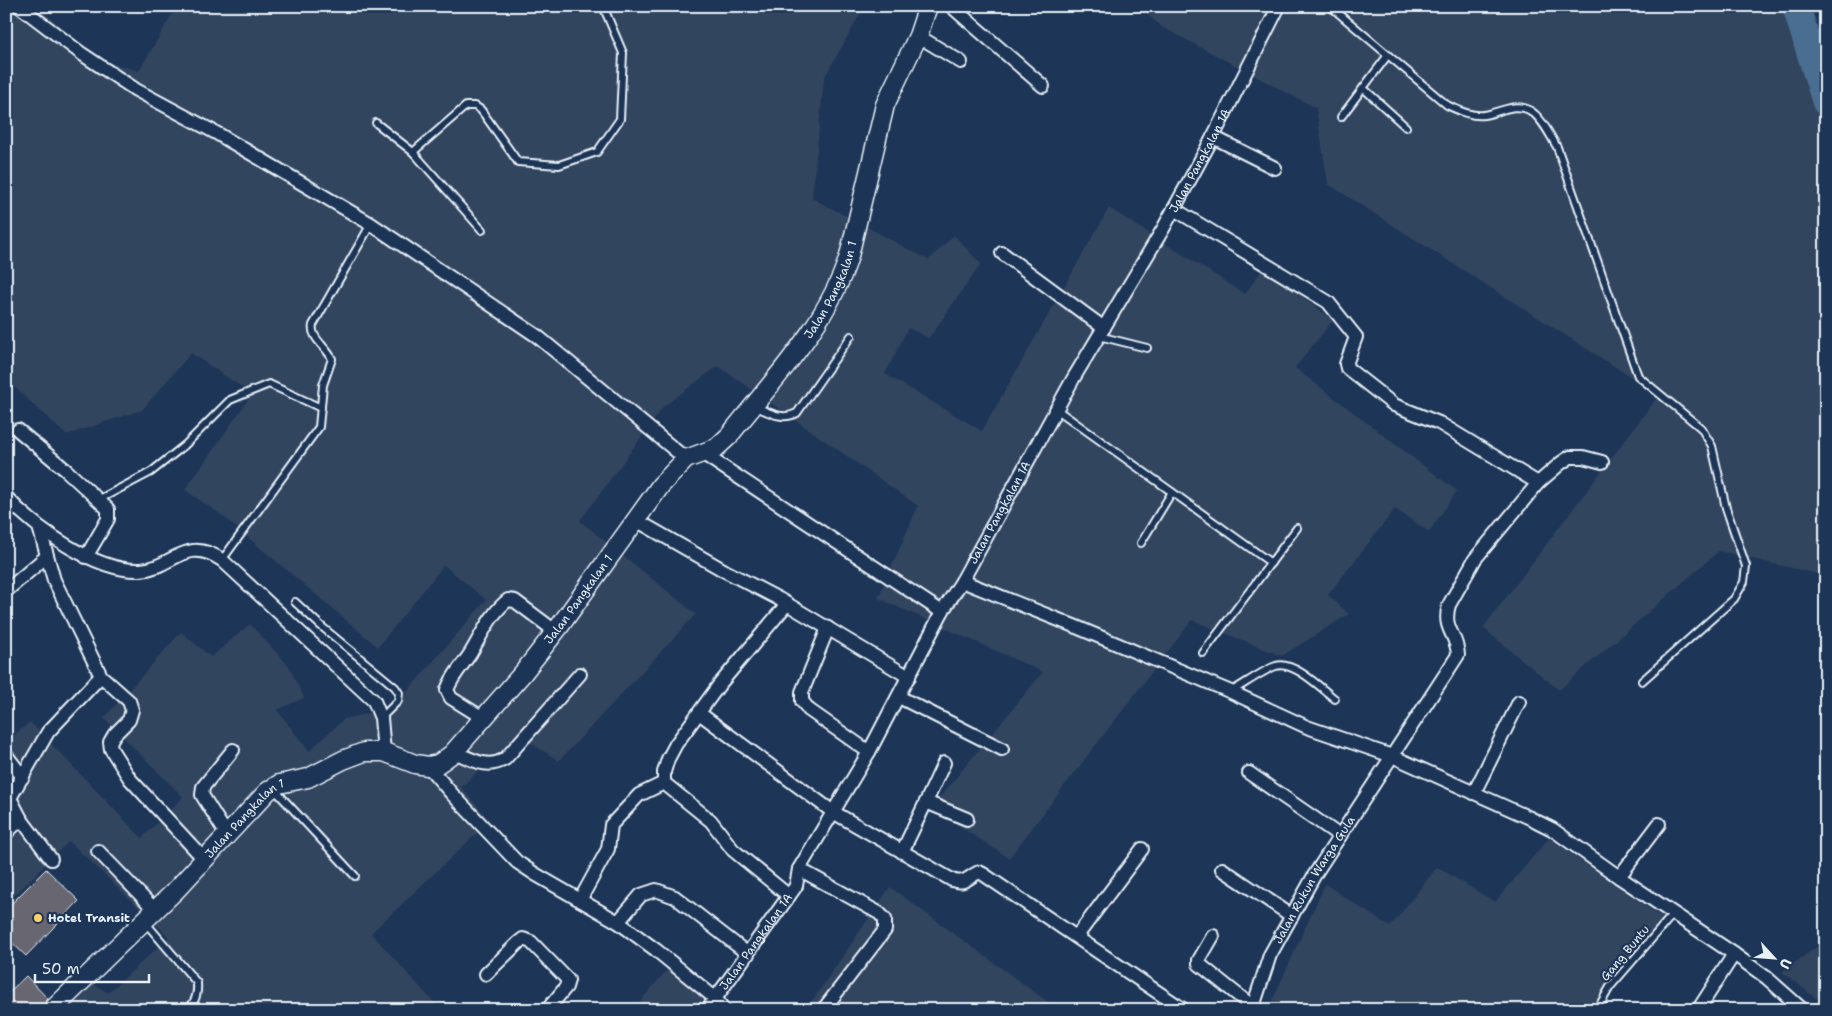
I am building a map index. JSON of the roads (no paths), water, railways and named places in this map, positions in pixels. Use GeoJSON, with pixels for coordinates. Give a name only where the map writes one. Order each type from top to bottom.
{"type":"FeatureCollection","features":[{"type":"Feature","properties":{"kind":"main road","name":"Jalan Pangkalan 1"},"geometry":{"type":"LineString","coordinates":[[52,1010],[150,916],[268,791],[279,784],[308,778],[342,760],[364,752],[384,752],[415,764],[428,766],[438,764],[454,752],[523,673],[556,631],[661,485],[694,456],[716,448],[722,442],[798,349],[834,295],[849,256],[885,105],[918,36],[928,6]]}},
{"type":"Feature","properties":{"kind":"street"},"geometry":{"type":"LineString","coordinates":[[19,6],[82,54],[136,90],[218,134],[371,224],[537,336],[694,456],[942,612]]}},
{"type":"Feature","properties":{"kind":"street"},"geometry":{"type":"LineString","coordinates":[[951,6],[1043,86]]}},
{"type":"Feature","properties":{"kind":"street","name":"Jalan Pangkalan 1A"},"geometry":{"type":"LineString","coordinates":[[707,1010],[796,886],[799,869],[869,752],[942,612],[962,581],[1056,409],[1174,209],[1213,137],[1279,6]]}},
{"type":"Feature","properties":{"kind":"street"},"geometry":{"type":"LineString","coordinates":[[918,36],[961,62]]}},
{"type":"Feature","properties":{"kind":"street"},"geometry":{"type":"LineString","coordinates":[[1213,137],[1275,168]]}},
{"type":"Feature","properties":{"kind":"street"},"geometry":{"type":"LineString","coordinates":[[1174,209],[1328,302],[1356,337],[1346,364],[1347,368],[1394,405],[1439,423],[1538,483],[1570,457],[1583,457],[1602,462]]}},
{"type":"Feature","properties":{"kind":"street"},"geometry":{"type":"LineString","coordinates":[[1002,253],[1101,332]]}},
{"type":"Feature","properties":{"kind":"street"},"geometry":{"type":"LineString","coordinates":[[18,430],[108,509],[108,519],[86,557]]}},
{"type":"Feature","properties":{"kind":"street","name":"Jalan Rukun Warga Gula"},"geometry":{"type":"LineString","coordinates":[[1252,1009],[1270,955],[1315,874],[1458,655],[1458,646],[1446,623],[1450,605],[1475,560],[1538,483]]}},
{"type":"Feature","properties":{"kind":"street"},"geometry":{"type":"LineString","coordinates":[[6,497],[19,511],[39,527],[86,557],[120,568],[142,570],[161,564],[184,553],[198,550],[212,553],[222,560],[374,701],[381,718],[384,752]]}},
{"type":"Feature","properties":{"kind":"street"},"geometry":{"type":"LineString","coordinates":[[636,520],[787,604],[909,678]]}},
{"type":"Feature","properties":{"kind":"street"},"geometry":{"type":"LineString","coordinates":[[39,527],[54,580],[101,676],[129,701],[132,710],[129,720],[114,735],[110,742],[111,749],[130,779],[204,859]]}},
{"type":"Feature","properties":{"kind":"street"},"geometry":{"type":"LineString","coordinates":[[6,591],[47,556]]}},
{"type":"Feature","properties":{"kind":"street"},"geometry":{"type":"LineString","coordinates":[[962,581],[1231,692],[1307,727],[1392,756],[1552,829],[1619,877],[1734,954],[1767,978],[1803,1010]]}},
{"type":"Feature","properties":{"kind":"street"},"geometry":{"type":"LineString","coordinates":[[483,718],[451,698],[447,690],[451,680],[470,654],[499,607],[508,600],[515,601],[556,631]]}},
{"type":"Feature","properties":{"kind":"street"},"geometry":{"type":"LineString","coordinates":[[787,604],[719,685],[676,744],[668,759],[664,772],[664,783],[710,822],[733,850],[789,896]]}},
{"type":"Feature","properties":{"kind":"street"},"geometry":{"type":"LineString","coordinates":[[828,628],[802,692],[802,701],[808,710],[869,752]]}},
{"type":"Feature","properties":{"kind":"street"},"geometry":{"type":"LineString","coordinates":[[454,752],[483,764],[496,764],[506,759],[580,674]]}},
{"type":"Feature","properties":{"kind":"street"},"geometry":{"type":"LineString","coordinates":[[51,859],[22,820],[10,798],[48,732],[101,676]]}},
{"type":"Feature","properties":{"kind":"street"},"geometry":{"type":"LineString","coordinates":[[899,697],[1002,749]]}},
{"type":"Feature","properties":{"kind":"street"},"geometry":{"type":"LineString","coordinates":[[1474,793],[1519,702]]}},
{"type":"Feature","properties":{"kind":"street"},"geometry":{"type":"LineString","coordinates":[[699,713],[833,812],[958,882],[965,882],[979,872],[1077,936],[1184,1010]]}},
{"type":"Feature","properties":{"kind":"street"},"geometry":{"type":"LineString","coordinates":[[227,835],[202,795],[203,786],[233,750]]}},
{"type":"Feature","properties":{"kind":"street"},"geometry":{"type":"LineString","coordinates":[[6,755],[23,777]]}},
{"type":"Feature","properties":{"kind":"street"},"geometry":{"type":"LineString","coordinates":[[902,852],[944,763]]}},
{"type":"Feature","properties":{"kind":"street"},"geometry":{"type":"LineString","coordinates":[[428,766],[517,862],[618,922],[716,999],[724,1010]]}},
{"type":"Feature","properties":{"kind":"street"},"geometry":{"type":"LineString","coordinates":[[1249,773],[1340,836]]}},
{"type":"Feature","properties":{"kind":"street"},"geometry":{"type":"LineString","coordinates":[[580,900],[608,849],[611,825],[622,811],[639,795],[664,783]]}},
{"type":"Feature","properties":{"kind":"street"},"geometry":{"type":"LineString","coordinates":[[926,802],[967,819]]}},
{"type":"Feature","properties":{"kind":"street"},"geometry":{"type":"LineString","coordinates":[[6,833],[22,820]]}},
{"type":"Feature","properties":{"kind":"street"},"geometry":{"type":"LineString","coordinates":[[1619,877],[1659,824]]}},
{"type":"Feature","properties":{"kind":"street"},"geometry":{"type":"LineString","coordinates":[[1077,936],[1142,849]]}},
{"type":"Feature","properties":{"kind":"street"},"geometry":{"type":"LineString","coordinates":[[98,851],[150,916]]}},
{"type":"Feature","properties":{"kind":"street"},"geometry":{"type":"LineString","coordinates":[[799,869],[879,913],[885,919],[885,930],[823,1010]]}},
{"type":"Feature","properties":{"kind":"street"},"geometry":{"type":"LineString","coordinates":[[1222,869],[1292,916]]}},
{"type":"Feature","properties":{"kind":"street"},"geometry":{"type":"LineString","coordinates":[[618,922],[641,895],[656,890],[674,897],[748,954]]}},
{"type":"Feature","properties":{"kind":"street"},"geometry":{"type":"LineString","coordinates":[[1213,936],[1201,956],[1199,964],[1252,1009]]}},
{"type":"Feature","properties":{"kind":"street"},"geometry":{"type":"LineString","coordinates":[[486,974],[523,939],[531,942],[568,980],[566,987],[548,1010]]}},
{"type":"Feature","properties":{"kind":"street"},"geometry":{"type":"LineString","coordinates":[[1698,1010],[1734,954]]}},
{"type":"Feature","properties":{"kind":"lane"},"geometry":{"type":"LineString","coordinates":[[413,152],[466,106],[474,106],[481,110],[518,162],[559,165],[596,152],[620,119],[621,100],[623,53],[603,6]]}},
{"type":"Feature","properties":{"kind":"lane"},"geometry":{"type":"LineString","coordinates":[[1330,6],[1447,105],[1465,113],[1482,116],[1512,107],[1529,110],[1543,123],[1557,147],[1638,376],[1701,428],[1712,446],[1726,508],[1746,566],[1744,582],[1734,599],[1642,681]]}},
{"type":"Feature","properties":{"kind":"lane"},"geometry":{"type":"LineString","coordinates":[[1341,117],[1388,55]]}},
{"type":"Feature","properties":{"kind":"lane"},"geometry":{"type":"LineString","coordinates":[[1363,88],[1406,127]]}},
{"type":"Feature","properties":{"kind":"lane"},"geometry":{"type":"LineString","coordinates":[[376,123],[413,152],[482,230]]}},
{"type":"Feature","properties":{"kind":"lane"},"geometry":{"type":"LineString","coordinates":[[222,560],[319,427],[323,385],[332,358],[314,335],[312,330],[313,324],[371,224]]}},
{"type":"Feature","properties":{"kind":"lane"},"geometry":{"type":"LineString","coordinates":[[1101,332],[1147,348]]}},
{"type":"Feature","properties":{"kind":"lane"},"geometry":{"type":"LineString","coordinates":[[753,405],[782,417],[789,417],[797,412],[851,336]]}},
{"type":"Feature","properties":{"kind":"lane"},"geometry":{"type":"LineString","coordinates":[[97,500],[151,472],[186,445],[230,400],[269,384],[321,408]]}},
{"type":"Feature","properties":{"kind":"lane"},"geometry":{"type":"LineString","coordinates":[[1056,409],[1270,563]]}},
{"type":"Feature","properties":{"kind":"lane"},"geometry":{"type":"LineString","coordinates":[[1141,543],[1172,492]]}},
{"type":"Feature","properties":{"kind":"lane"},"geometry":{"type":"LineString","coordinates":[[1203,653],[1296,528]]}},
{"type":"Feature","properties":{"kind":"lane"},"geometry":{"type":"LineString","coordinates":[[295,602],[320,626],[395,687],[399,694],[398,701],[381,718]]}},
{"type":"Feature","properties":{"kind":"lane"},"geometry":{"type":"LineString","coordinates":[[1231,692],[1276,666],[1286,665],[1294,668],[1335,699]]}},
{"type":"Feature","properties":{"kind":"lane"},"geometry":{"type":"LineString","coordinates":[[273,788],[355,876]]}},
{"type":"Feature","properties":{"kind":"lane","name":"Gang Buntu"},"geometry":{"type":"LineString","coordinates":[[1597,1010],[1610,987],[1674,913]]}},
{"type":"Feature","properties":{"kind":"lane"},"geometry":{"type":"LineString","coordinates":[[150,916],[198,983],[198,993],[194,1003],[188,1010]]}},
{"type":"Feature","properties":{"kind":"waterway"},"geometry":{"type":"LineString","coordinates":[[1796,6],[1826,102]]}},
{"type":"Feature","properties":{"kind":"place","name":"Hotel Transit"},"geometry":{"type":"Point","coordinates":[38,918]}}]}
